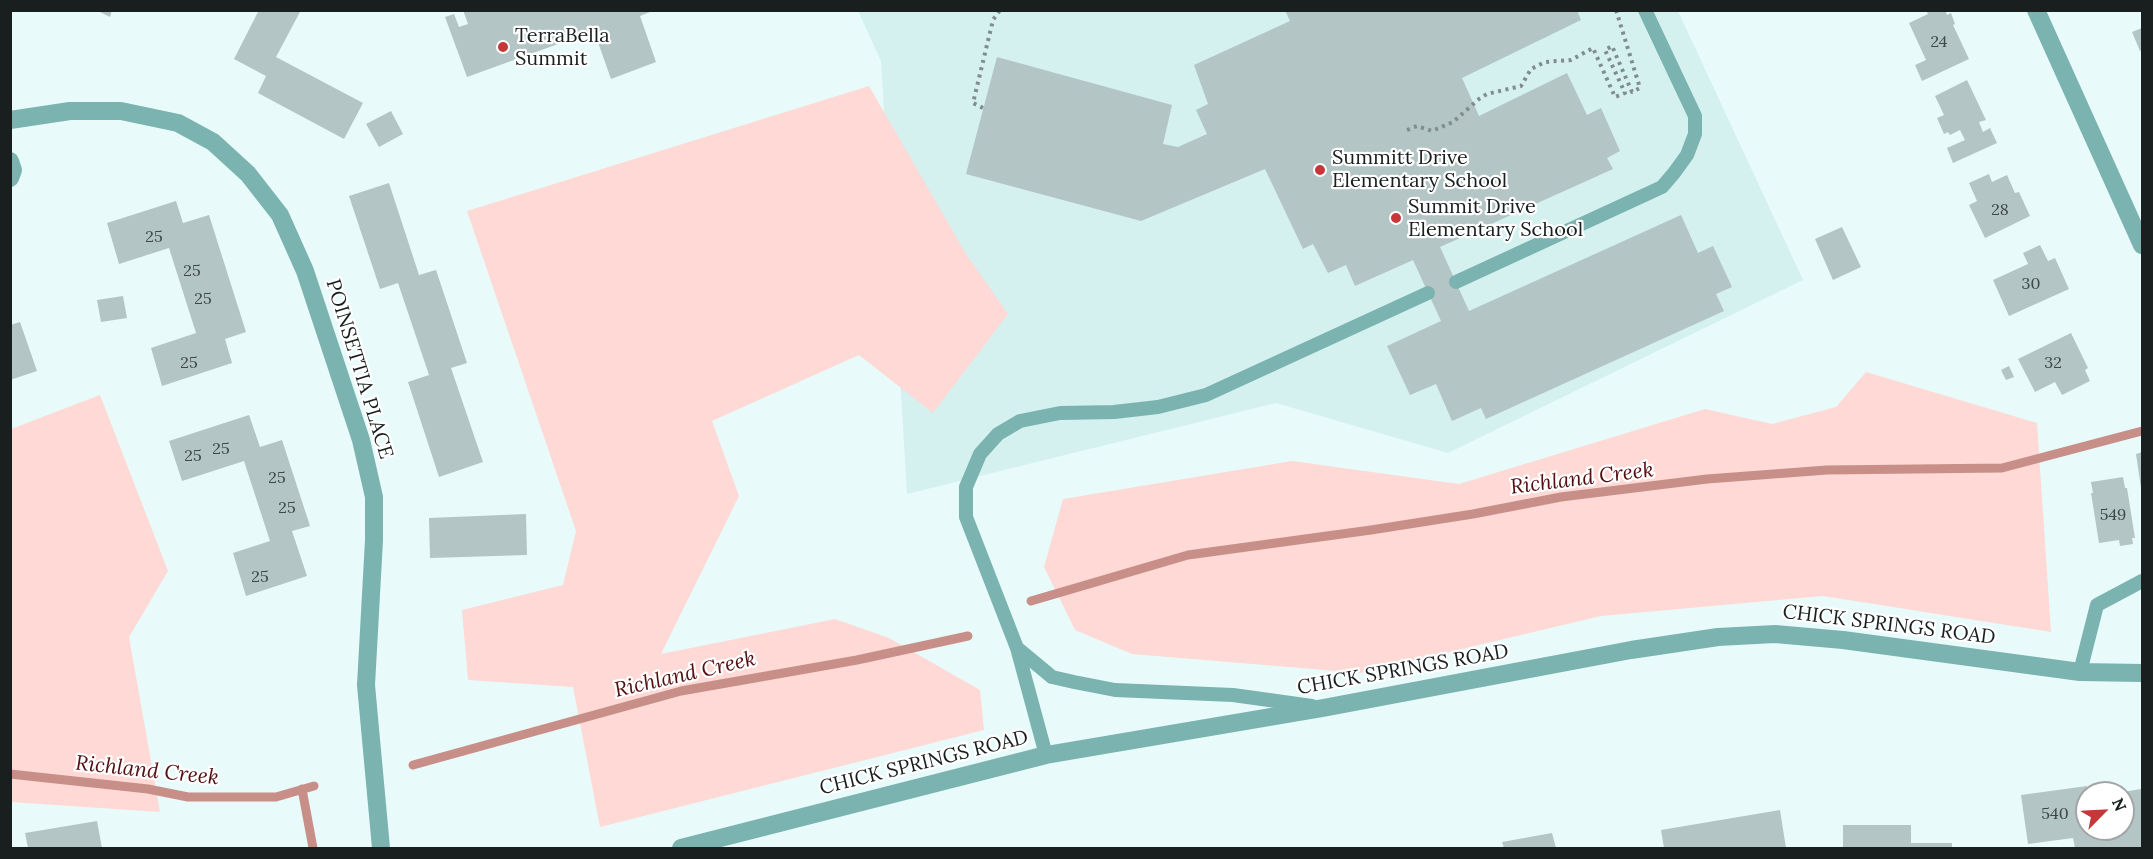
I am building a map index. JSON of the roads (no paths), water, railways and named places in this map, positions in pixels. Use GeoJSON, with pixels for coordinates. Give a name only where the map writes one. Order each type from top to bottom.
{"type":"FeatureCollection","features":[{"type":"Feature","properties":{"kind":"street"},"geometry":{"type":"LineString","coordinates":[[2036,10],[2142,244]]}},
{"type":"Feature","properties":{"kind":"street","name":"POINSETTIA PLACE"},"geometry":{"type":"LineString","coordinates":[[10,120],[70,111],[121,111],[178,123],[213,142],[248,174],[280,214],[309,282],[361,440],[374,497],[374,540],[366,685],[381,849]]}},
{"type":"Feature","properties":{"kind":"street"},"geometry":{"type":"LineString","coordinates":[[10,161],[13,170],[10,178]]}},
{"type":"Feature","properties":{"kind":"street","name":"CHICK SPRINGS ROAD"},"geometry":{"type":"LineString","coordinates":[[681,849],[1046,755],[1323,708],[1631,650],[1718,637],[1775,634],[1843,640],[2080,672],[2142,672]]}},
{"type":"Feature","properties":{"kind":"lane"},"geometry":{"type":"LineString","coordinates":[[1456,282],[1662,187],[1687,155],[1695,134],[1695,116],[1645,10]]}},
{"type":"Feature","properties":{"kind":"lane"},"geometry":{"type":"LineString","coordinates":[[1046,755],[1017,648],[966,517],[966,487],[980,454],[998,434],[1020,421],[1060,413],[1114,412],[1158,407],[1206,395],[1428,293]]}},
{"type":"Feature","properties":{"kind":"lane"},"geometry":{"type":"LineString","coordinates":[[2080,672],[2097,605],[2142,581]]}},
{"type":"Feature","properties":{"kind":"lane"},"geometry":{"type":"LineString","coordinates":[[1017,648],[1052,677],[1074,682],[1115,690],[1233,696],[1323,708]]}},
{"type":"Feature","properties":{"kind":"waterway","name":"Richland Creek"},"geometry":{"type":"LineString","coordinates":[[1031,601],[1188,555],[1371,530],[1561,497],[1707,479],[1827,470],[2002,468],[2142,431]]}},
{"type":"Feature","properties":{"kind":"waterway","name":"Richland Creek"},"geometry":{"type":"LineString","coordinates":[[413,765],[681,691],[857,660],[968,636]]}},
{"type":"Feature","properties":{"kind":"waterway","name":"Richland Creek"},"geometry":{"type":"LineString","coordinates":[[10,774],[148,789],[188,797],[276,797],[314,786]]}},
{"type":"Feature","properties":{"kind":"waterway"},"geometry":{"type":"LineString","coordinates":[[302,789],[313,848]]}},
{"type":"Feature","properties":{"kind":"place","name":"TerraBella Summit"},"geometry":{"type":"Point","coordinates":[503,47]}},
{"type":"Feature","properties":{"kind":"place","name":"Summitt Drive Elementary School"},"geometry":{"type":"Point","coordinates":[1320,170]}},
{"type":"Feature","properties":{"kind":"place","name":"Summit Drive Elementary School"},"geometry":{"type":"Point","coordinates":[1396,218]}}]}
